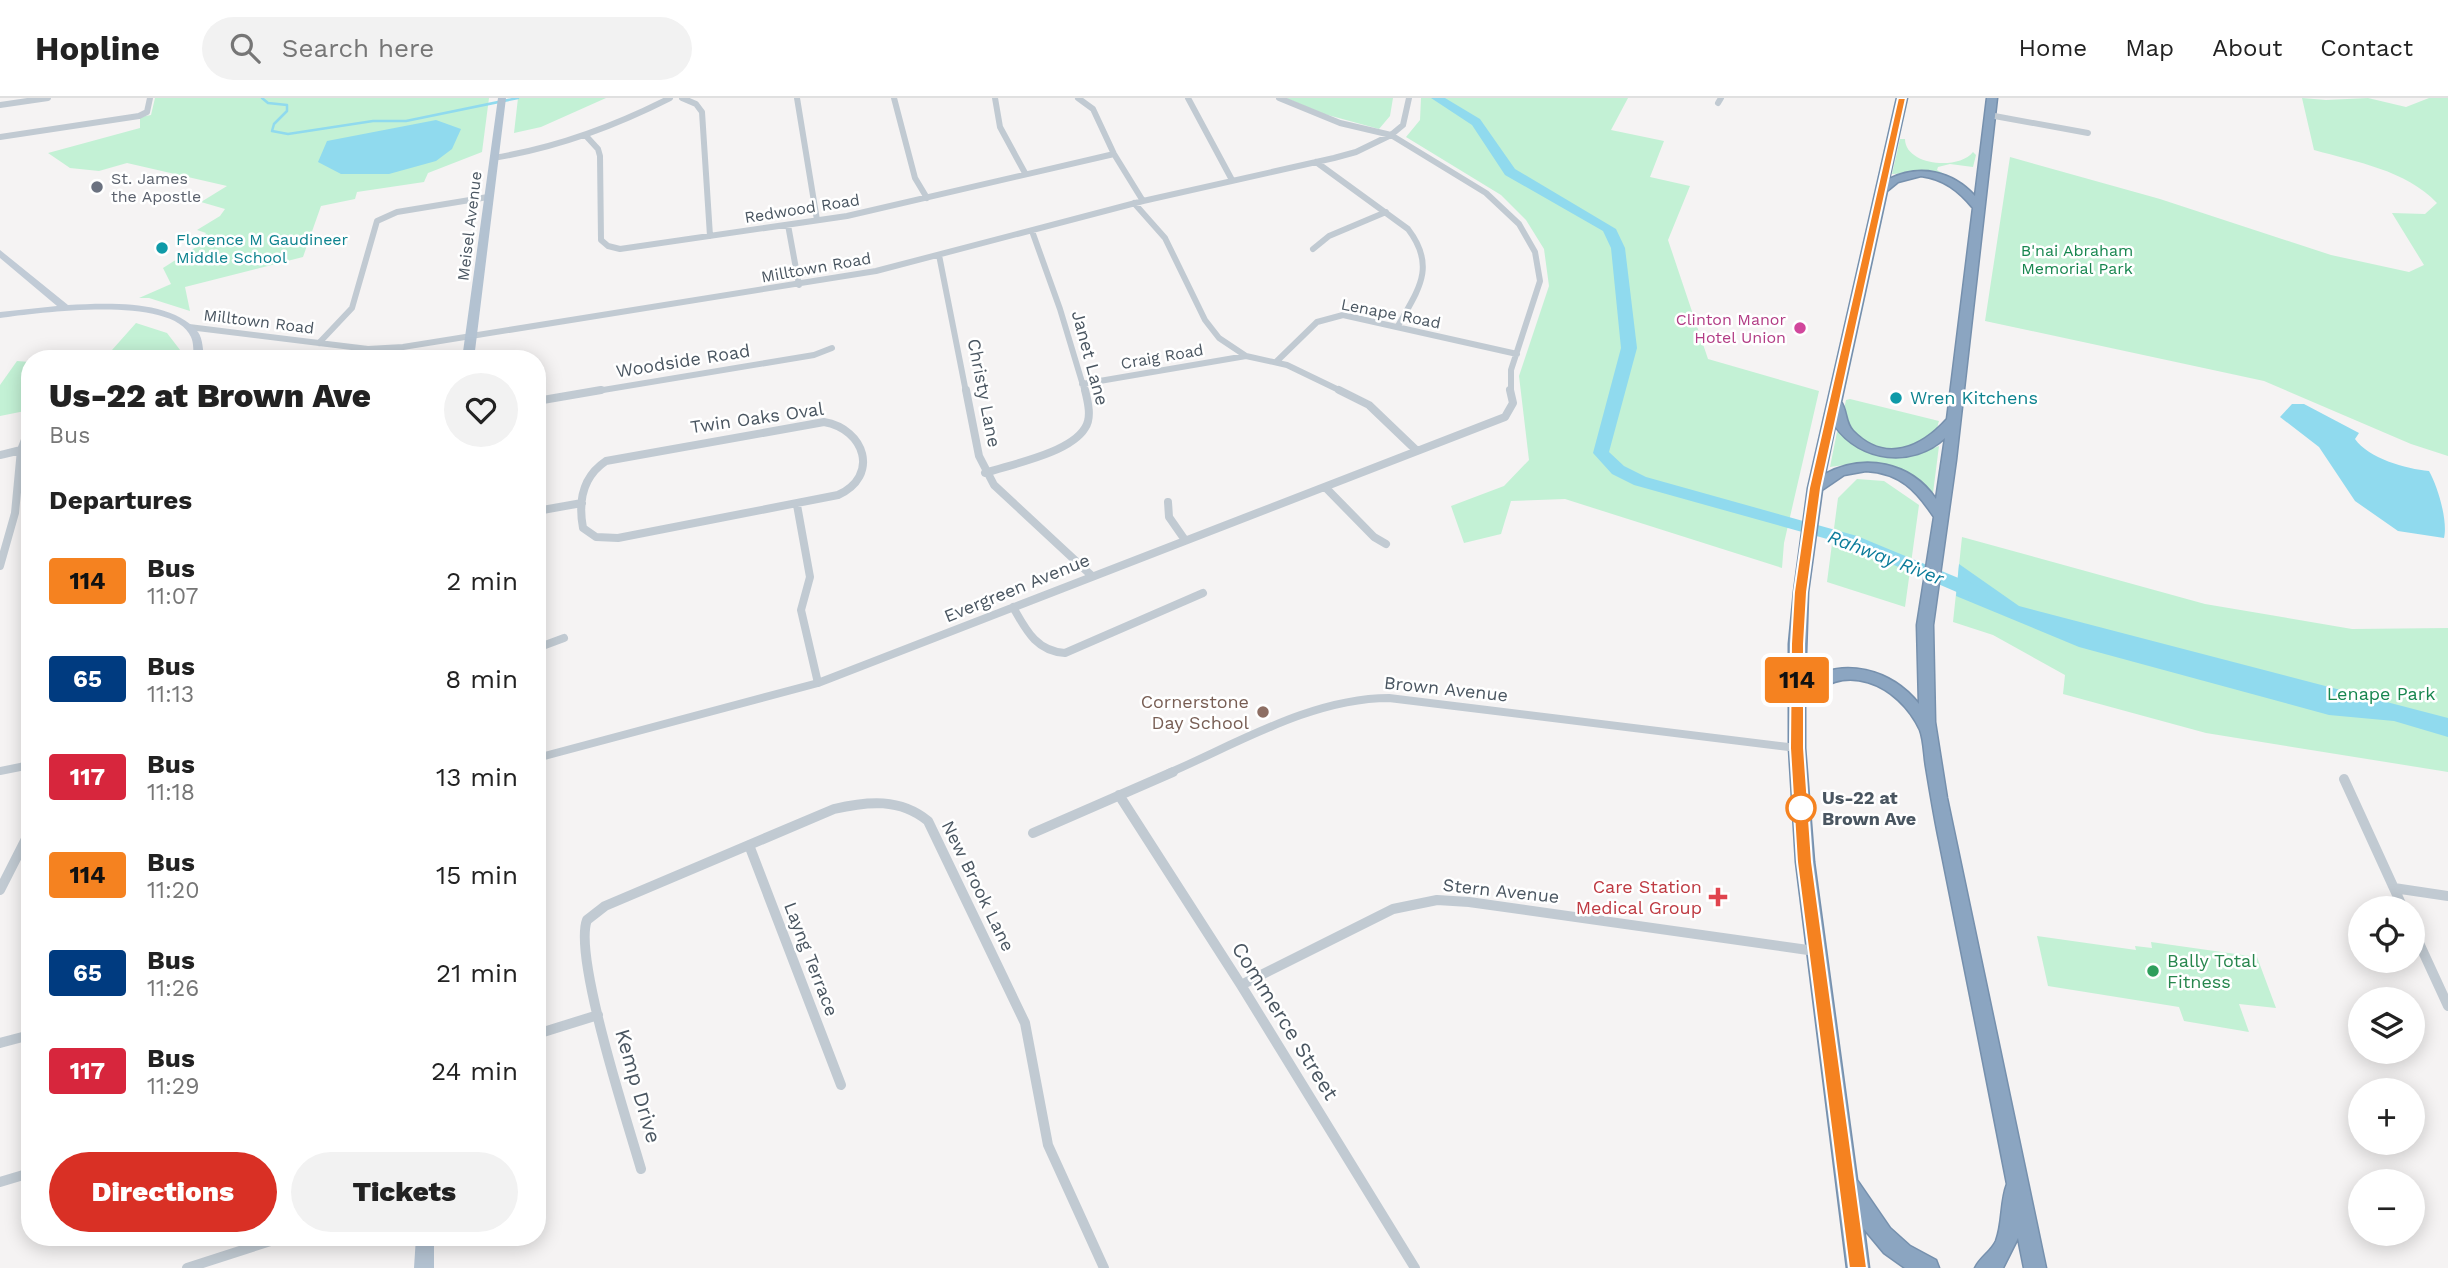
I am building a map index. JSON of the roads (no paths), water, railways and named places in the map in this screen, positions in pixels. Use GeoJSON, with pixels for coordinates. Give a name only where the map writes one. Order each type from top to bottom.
{"type":"FeatureCollection","features":[{"type":"Feature","properties":{"kind":"highway"},"geometry":{"type":"LineString","coordinates":[[1858,1268],[1805,862],[1797,748],[1800,601],[1815,488],[1882,189],[1890,134],[1902,98]]}},
{"type":"Feature","properties":{"kind":"highway"},"geometry":{"type":"LineString","coordinates":[[1992,98],[1924,651],[1928,729],[1938,798],[2035,1268]]}},
{"type":"Feature","properties":{"kind":"highway"},"geometry":{"type":"LineString","coordinates":[[1882,189],[1903,175],[1933,175],[1959,185],[1978,207]]}},
{"type":"Feature","properties":{"kind":"highway"},"geometry":{"type":"LineString","coordinates":[[1835,399],[1841,424],[1849,435],[1880,451],[1902,453],[1921,449],[1935,441],[1953,421]]}},
{"type":"Feature","properties":{"kind":"highway"},"geometry":{"type":"LineString","coordinates":[[1815,488],[1829,476],[1851,467],[1885,469],[1917,485],[1941,517]]}},
{"type":"Feature","properties":{"kind":"highway"},"geometry":{"type":"LineString","coordinates":[[1797,702],[1806,690],[1825,677],[1844,673],[1860,674],[1894,688],[1928,729]]}},
{"type":"Feature","properties":{"kind":"highway"},"geometry":{"type":"LineString","coordinates":[[1986,1268],[2000,1254],[2007,1240],[2016,1179]]}},
{"type":"Feature","properties":{"kind":"highway"},"geometry":{"type":"LineString","coordinates":[[1846,1180],[1863,1212],[1882,1237],[1899,1252],[1928,1268]]}},
{"type":"Feature","properties":{"kind":"main road","name":"Meisel Avenue"},"geometry":{"type":"LineString","coordinates":[[469,350],[502,102]]}},
{"type":"Feature","properties":{"kind":"main road"},"geometry":{"type":"LineString","coordinates":[[424,1268],[425,1246]]}},
{"type":"Feature","properties":{"kind":"street"},"geometry":{"type":"LineString","coordinates":[[0,105],[48,98]]}},
{"type":"Feature","properties":{"kind":"street"},"geometry":{"type":"LineString","coordinates":[[0,137],[139,116],[147,112],[150,98]]}},
{"type":"Feature","properties":{"kind":"street"},"geometry":{"type":"LineString","coordinates":[[493,158],[541,150],[586,137],[670,98]]}},
{"type":"Feature","properties":{"kind":"street"},"geometry":{"type":"LineString","coordinates":[[682,98],[696,104],[702,111],[710,236]]}},
{"type":"Feature","properties":{"kind":"street"},"geometry":{"type":"LineString","coordinates":[[797,98],[817,220]]}},
{"type":"Feature","properties":{"kind":"street"},"geometry":{"type":"LineString","coordinates":[[894,98],[915,178],[927,198]]}},
{"type":"Feature","properties":{"kind":"street"},"geometry":{"type":"LineString","coordinates":[[995,98],[996,114],[1013,155],[1025,173]]}},
{"type":"Feature","properties":{"kind":"street"},"geometry":{"type":"LineString","coordinates":[[1078,98],[1093,109],[1114,154],[1143,201]]}},
{"type":"Feature","properties":{"kind":"street"},"geometry":{"type":"LineString","coordinates":[[1188,98],[1232,180]]}},
{"type":"Feature","properties":{"kind":"street"},"geometry":{"type":"LineString","coordinates":[[1279,98],[1340,123],[1391,135],[1486,193],[1507,211],[1528,237],[1537,259],[1540,281],[1517,354]]}},
{"type":"Feature","properties":{"kind":"street"},"geometry":{"type":"LineString","coordinates":[[1391,135],[1403,124],[1409,98]]}},
{"type":"Feature","properties":{"kind":"street"},"geometry":{"type":"LineString","coordinates":[[1989,115],[2088,132]]}},
{"type":"Feature","properties":{"kind":"street","name":"Milltown Road"},"geometry":{"type":"LineString","coordinates":[[189,327],[385,348],[799,285],[939,256],[1134,203],[1356,152],[1391,135]]}},
{"type":"Feature","properties":{"kind":"street","name":"Redwood Road"},"geometry":{"type":"LineString","coordinates":[[586,137],[598,149],[600,156],[600,236],[603,243],[620,249],[817,220],[927,198],[1114,154]]}},
{"type":"Feature","properties":{"kind":"street"},"geometry":{"type":"LineString","coordinates":[[1316,162],[1414,235],[1425,256],[1423,277],[1398,326]]}},
{"type":"Feature","properties":{"kind":"street"},"geometry":{"type":"LineString","coordinates":[[319,343],[352,308],[377,221],[397,212],[488,197]]}},
{"type":"Feature","properties":{"kind":"street"},"geometry":{"type":"LineString","coordinates":[[1134,203],[1165,238],[1209,326],[1219,338],[1246,356],[1276,362],[1369,405],[1416,450]]}},
{"type":"Feature","properties":{"kind":"street"},"geometry":{"type":"LineString","coordinates":[[1313,249],[1329,236],[1386,212]]}},
{"type":"Feature","properties":{"kind":"street"},"geometry":{"type":"LineString","coordinates":[[788,225],[799,285]]}},
{"type":"Feature","properties":{"kind":"street","name":"Janet Lane"},"geometry":{"type":"LineString","coordinates":[[985,473],[1058,449],[1074,440],[1085,429],[1089,419],[1082,384],[1060,309],[1032,231]]}},
{"type":"Feature","properties":{"kind":"street"},"geometry":{"type":"LineString","coordinates":[[0,253],[65,308]]}},
{"type":"Feature","properties":{"kind":"street","name":"Christy Lane"},"geometry":{"type":"LineString","coordinates":[[939,256],[960,349],[977,446],[985,473],[994,485],[1092,576]]}},
{"type":"Feature","properties":{"kind":"street"},"geometry":{"type":"LineString","coordinates":[[0,315],[65,308],[131,307],[158,312],[189,327],[200,342],[200,350]]}},
{"type":"Feature","properties":{"kind":"street","name":"Lenape Road"},"geometry":{"type":"LineString","coordinates":[[1276,362],[1324,318],[1343,315],[1517,354]]}},
{"type":"Feature","properties":{"kind":"street","name":"Woodside Road"},"geometry":{"type":"LineString","coordinates":[[546,400],[814,355],[832,348]]}},
{"type":"Feature","properties":{"kind":"street","name":"Evergreen Avenue"},"geometry":{"type":"LineString","coordinates":[[546,756],[818,683],[1416,450],[1499,421],[1512,408],[1509,377],[1517,354]]}},
{"type":"Feature","properties":{"kind":"street","name":"Craig Road"},"geometry":{"type":"LineString","coordinates":[[1082,384],[1246,356]]}},
{"type":"Feature","properties":{"kind":"street","name":"Twin Oaks Oval"},"geometry":{"type":"LineString","coordinates":[[824,422],[850,429],[856,438],[863,469],[860,478],[850,489],[836,496],[610,539],[586,532],[581,523],[582,503],[584,483],[589,473],[613,458],[824,422]]}},
{"type":"Feature","properties":{"kind":"street"},"geometry":{"type":"LineString","coordinates":[[0,455],[21,450],[15,513],[0,566]]}},
{"type":"Feature","properties":{"kind":"street"},"geometry":{"type":"LineString","coordinates":[[1325,487],[1374,537],[1386,544]]}},
{"type":"Feature","properties":{"kind":"street"},"geometry":{"type":"LineString","coordinates":[[1168,502],[1168,516],[1185,540]]}},
{"type":"Feature","properties":{"kind":"street"},"geometry":{"type":"LineString","coordinates":[[546,509],[582,503]]}},
{"type":"Feature","properties":{"kind":"street"},"geometry":{"type":"LineString","coordinates":[[797,505],[810,577],[800,610],[818,683]]}},
{"type":"Feature","properties":{"kind":"street"},"geometry":{"type":"LineString","coordinates":[[1013,607],[1039,648],[1065,653],[1203,593]]}},
{"type":"Feature","properties":{"kind":"street"},"geometry":{"type":"LineString","coordinates":[[546,645],[564,638]]}},
{"type":"Feature","properties":{"kind":"street","name":"Brown Avenue"},"geometry":{"type":"LineString","coordinates":[[1033,833],[1320,707],[1360,698],[1399,699],[1797,748]]}},
{"type":"Feature","properties":{"kind":"street"},"geometry":{"type":"LineString","coordinates":[[0,771],[21,767]]}},
{"type":"Feature","properties":{"kind":"street"},"geometry":{"type":"LineString","coordinates":[[2344,779],[2398,896]]}},
{"type":"Feature","properties":{"kind":"street","name":"Commerce Street"},"geometry":{"type":"LineString","coordinates":[[1119,795],[1241,985],[1415,1268]]}},
{"type":"Feature","properties":{"kind":"street","name":"New Brook Lane"},"geometry":{"type":"LineString","coordinates":[[598,1015],[583,941],[585,923],[592,914],[621,898],[834,808],[891,802],[909,807],[928,821],[1026,1023],[1048,1146],[1104,1268]]}},
{"type":"Feature","properties":{"kind":"street","name":"Layng Terrace"},"geometry":{"type":"LineString","coordinates":[[749,845],[841,1084]]}},
{"type":"Feature","properties":{"kind":"street"},"geometry":{"type":"LineString","coordinates":[[0,890],[21,849]]}},
{"type":"Feature","properties":{"kind":"street"},"geometry":{"type":"LineString","coordinates":[[2394,888],[2448,896]]}},
{"type":"Feature","properties":{"kind":"street","name":"Stern Avenue"},"geometry":{"type":"LineString","coordinates":[[1241,985],[1379,915],[1407,905],[1437,900],[1469,902],[1815,951]]}},
{"type":"Feature","properties":{"kind":"street"},"geometry":{"type":"LineString","coordinates":[[2425,956],[2448,1006]]}},
{"type":"Feature","properties":{"kind":"street"},"geometry":{"type":"LineString","coordinates":[[546,1031],[598,1015]]}},
{"type":"Feature","properties":{"kind":"street","name":"Kemp Drive"},"geometry":{"type":"LineString","coordinates":[[598,1015],[641,1169]]}},
{"type":"Feature","properties":{"kind":"street"},"geometry":{"type":"LineString","coordinates":[[0,1043],[21,1037]]}},
{"type":"Feature","properties":{"kind":"street"},"geometry":{"type":"LineString","coordinates":[[0,1182],[21,1176]]}},
{"type":"Feature","properties":{"kind":"street"},"geometry":{"type":"LineString","coordinates":[[187,1268],[255,1246]]}},
{"type":"Feature","properties":{"kind":"water"},"geometry":{"type":"Polygon","coordinates":[[[436,120],[461,129],[452,149],[436,161],[389,174],[341,174],[318,162],[327,141],[436,120]]]}},
{"type":"Feature","properties":{"kind":"water"},"geometry":{"type":"Polygon","coordinates":[[[2292,404],[2304,404],[2359,433],[2355,439],[2378,457],[2399,465],[2429,471],[2441,504],[2445,523],[2444,538],[2398,531],[2355,501],[2319,447],[2280,417],[2292,404]]]}},
{"type":"Feature","properties":{"kind":"water"},"geometry":{"type":"Polygon","coordinates":[[[1959,564],[2019,606],[2448,718],[2448,737],[2394,721],[2329,715],[2079,647],[1956,596],[1959,564]]]}},
{"type":"Feature","properties":{"kind":"waterway"},"geometry":{"type":"LineString","coordinates":[[262,98],[268,103],[287,105],[287,111],[274,124],[272,131],[288,134],[373,121],[406,121],[518,98]]}},
{"type":"Feature","properties":{"kind":"waterway","name":"Rahway River"},"geometry":{"type":"LineString","coordinates":[[1437,98],[1476,122],[1510,172],[1609,229],[1618,248],[1629,348],[1601,453],[1618,470],[1640,481],[1851,540],[1979,594]]}},
{"type":"Feature","properties":{"kind":"place","name":"St. James the Apostle"},"geometry":{"type":"Point","coordinates":[97,187]}},
{"type":"Feature","properties":{"kind":"place","name":"Florence M Gaudineer Middle School"},"geometry":{"type":"Point","coordinates":[162,248]}},
{"type":"Feature","properties":{"kind":"place","name":"Clinton Manor Hotel Union"},"geometry":{"type":"Point","coordinates":[1800,328]}},
{"type":"Feature","properties":{"kind":"place","name":"Wren Kitchens"},"geometry":{"type":"Point","coordinates":[1896,398]}},
{"type":"Feature","properties":{"kind":"place","name":"Cornerstone Day School"},"geometry":{"type":"Point","coordinates":[1263,712]}},
{"type":"Feature","properties":{"kind":"place","name":"Us-22 at Brown Ave"},"geometry":{"type":"Point","coordinates":[1801,808]}},
{"type":"Feature","properties":{"kind":"place","name":"Care Station Medical Group"},"geometry":{"type":"Point","coordinates":[1718,897]}},
{"type":"Feature","properties":{"kind":"place","name":"Bally Total Fitness"},"geometry":{"type":"Point","coordinates":[2153,971]}},
{"type":"Feature","properties":{"kind":"park label","name":"B'nai Abraham Memorial Park"},"geometry":{"type":"Point","coordinates":[2077,259]}},
{"type":"Feature","properties":{"kind":"park label","name":"Lenape Park"},"geometry":{"type":"Point","coordinates":[2381,694]}}]}
